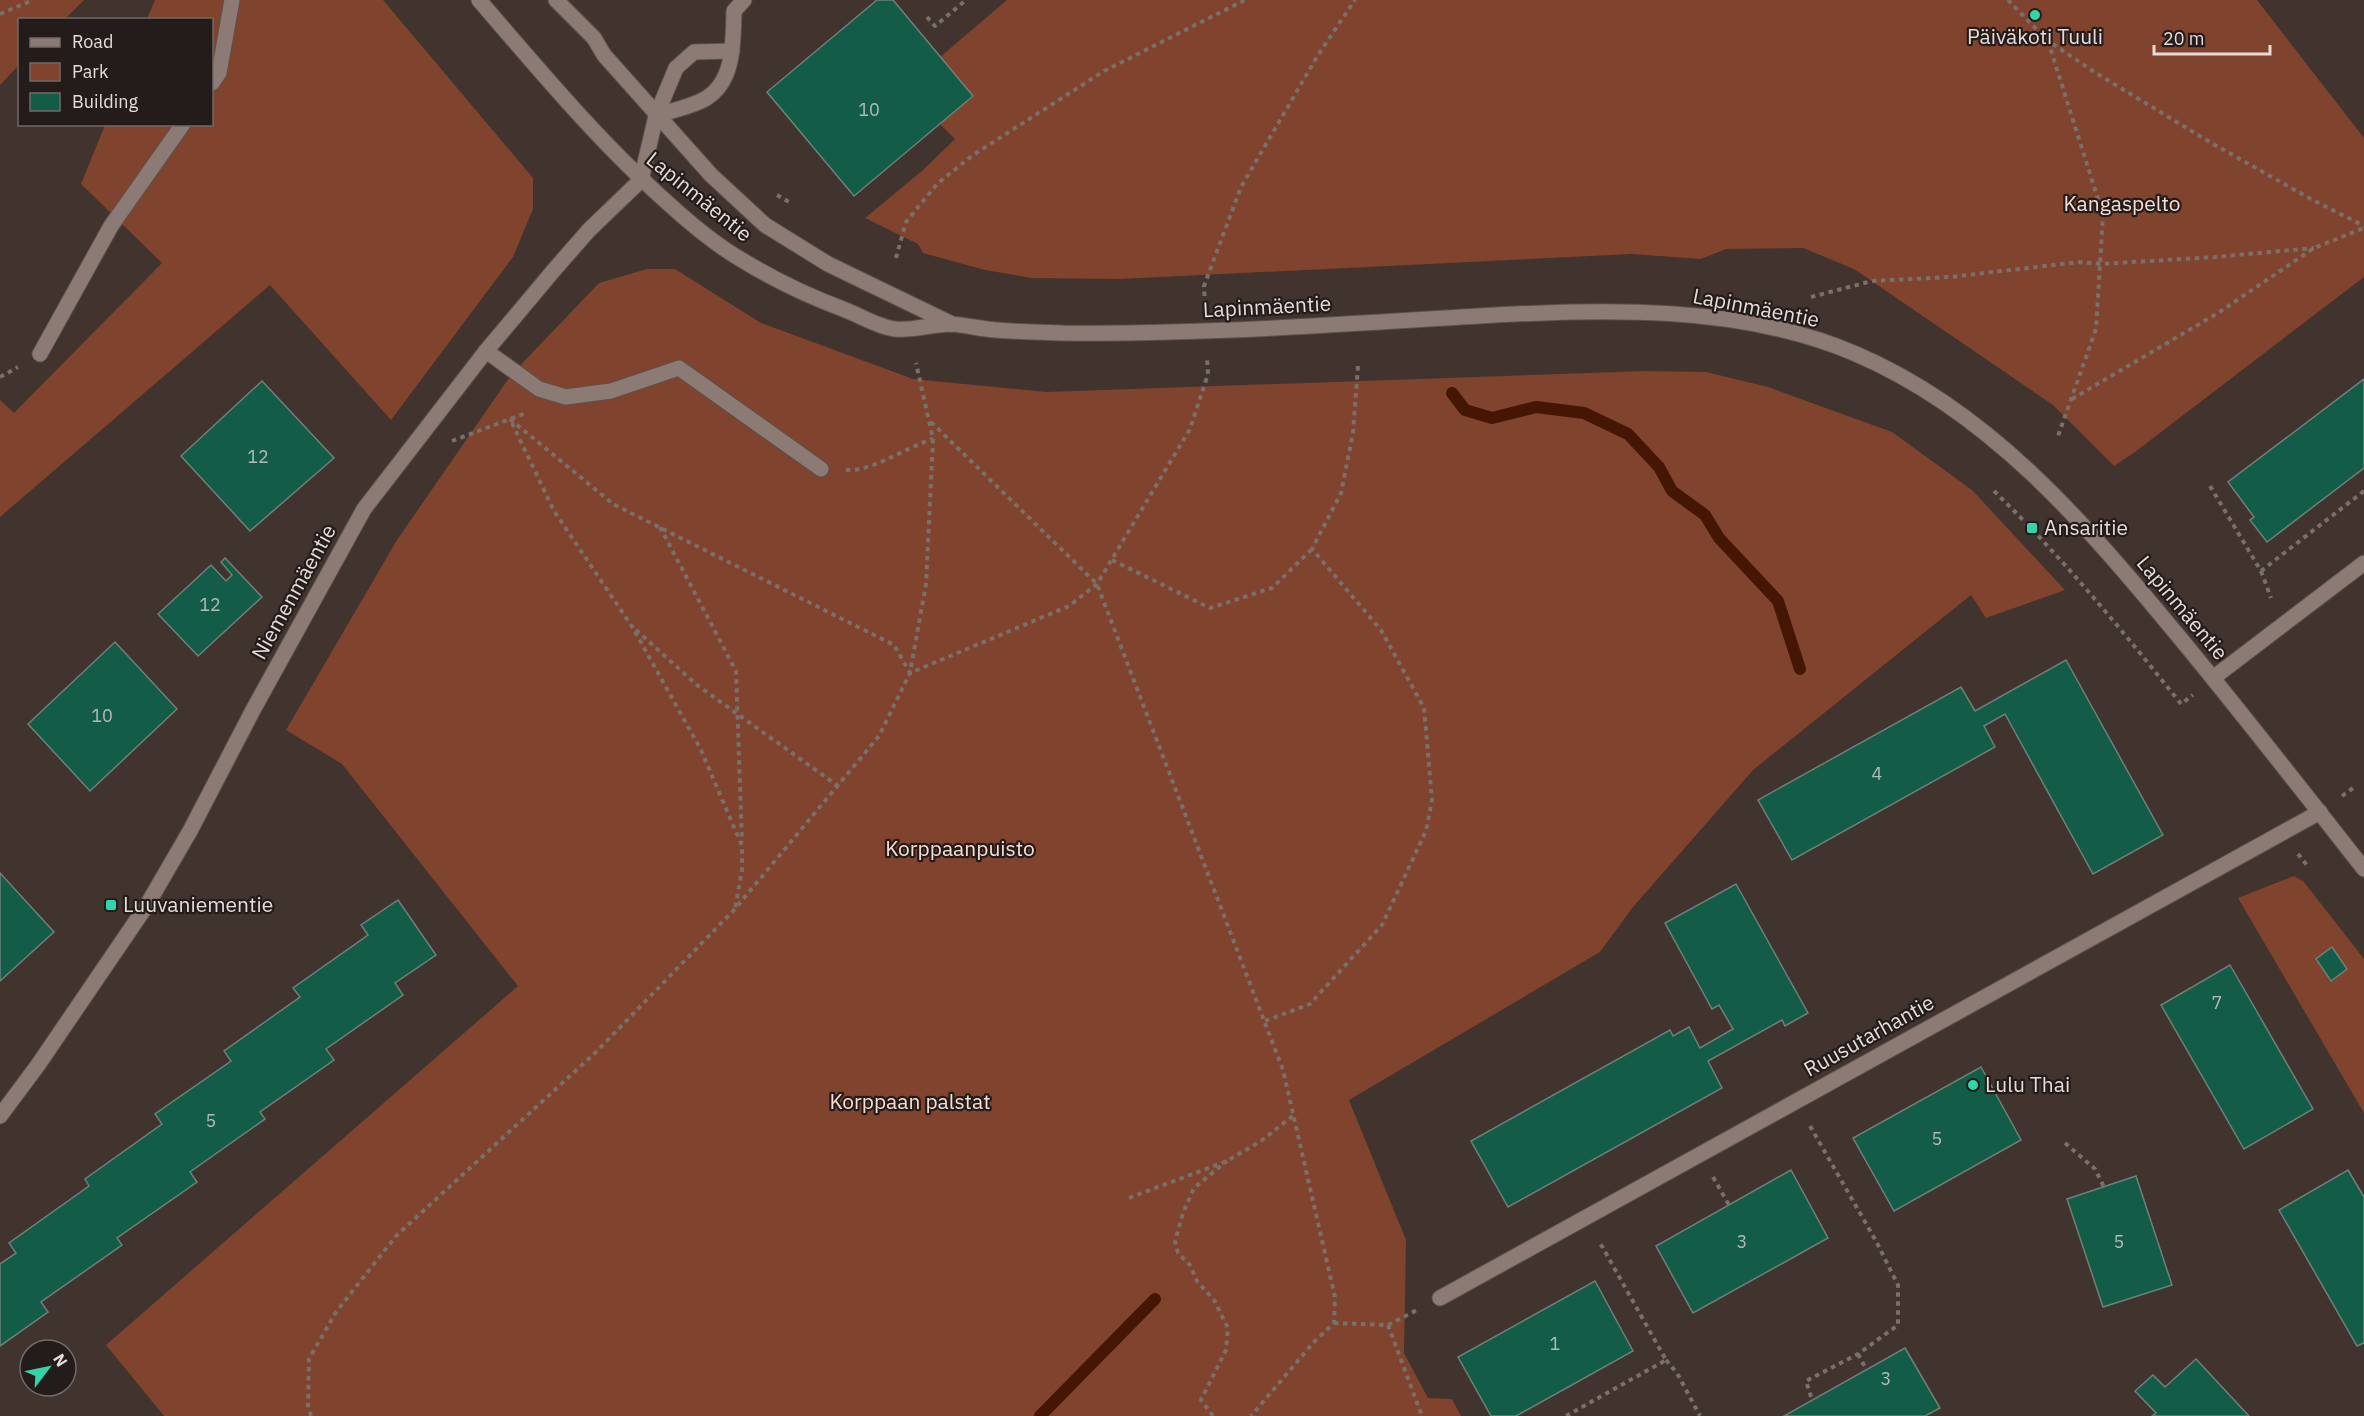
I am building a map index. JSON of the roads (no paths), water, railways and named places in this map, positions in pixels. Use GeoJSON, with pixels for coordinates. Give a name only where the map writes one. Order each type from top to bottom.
{"type":"FeatureCollection","features":[{"type":"Feature","properties":{"kind":"street"},"geometry":{"type":"LineString","coordinates":[[213,82],[219,73],[232,0]]}},
{"type":"Feature","properties":{"kind":"street","name":"Lapinmäentie"},"geometry":{"type":"LineString","coordinates":[[479,0],[566,101],[641,180],[688,221],[739,258],[817,299],[894,329],[952,324],[993,330],[1062,333],[1206,332],[1538,313],[1644,311],[1722,319],[1796,333],[1855,353],[1917,385],[1964,417],[2018,459],[2103,547],[2214,678],[2364,869]]}},
{"type":"Feature","properties":{"kind":"street","name":"Lapinmäentie"},"geometry":{"type":"LineString","coordinates":[[556,0],[594,38],[604,55],[656,116],[711,175],[765,225],[828,264],[952,324]]}},
{"type":"Feature","properties":{"kind":"street"},"geometry":{"type":"LineString","coordinates":[[656,116],[705,99],[724,82],[732,51],[734,10],[744,0]]}},
{"type":"Feature","properties":{"kind":"street"},"geometry":{"type":"LineString","coordinates":[[641,180],[656,116],[676,68],[694,52],[732,51]]}},
{"type":"Feature","properties":{"kind":"street"},"geometry":{"type":"LineString","coordinates":[[40,354],[111,226],[182,126]]}},
{"type":"Feature","properties":{"kind":"street","name":"Niemenmäentie"},"geometry":{"type":"LineString","coordinates":[[0,1116],[38,1065],[147,905],[190,831],[253,710],[364,509],[486,351],[589,230],[641,180]]}},
{"type":"Feature","properties":{"kind":"street"},"geometry":{"type":"LineString","coordinates":[[486,351],[538,389],[566,397],[611,391],[679,368],[821,469]]}},
{"type":"Feature","properties":{"kind":"street"},"geometry":{"type":"LineString","coordinates":[[2214,678],[2364,563]]}},
{"type":"Feature","properties":{"kind":"street","name":"Ruusutarhantie"},"geometry":{"type":"LineString","coordinates":[[1440,1298],[2320,812]]}},
{"type":"Feature","properties":{"kind":"waterway"},"geometry":{"type":"LineString","coordinates":[[1452,393],[1465,410],[1492,418],[1536,407],[1584,413],[1628,434],[1659,467],[1672,491],[1705,515],[1719,538],[1778,601],[1800,669]]}},
{"type":"Feature","properties":{"kind":"waterway"},"geometry":{"type":"LineString","coordinates":[[1040,1416],[1155,1299]]}},
{"type":"Feature","properties":{"kind":"place","name":"Päiväkoti Tuuli"},"geometry":{"type":"Point","coordinates":[2035,15]}},
{"type":"Feature","properties":{"kind":"place","name":"Ansaritie"},"geometry":{"type":"Point","coordinates":[2032,528]}},
{"type":"Feature","properties":{"kind":"place","name":"Luuvaniementie"},"geometry":{"type":"Point","coordinates":[111,905]}},
{"type":"Feature","properties":{"kind":"place","name":"Lulu Thai"},"geometry":{"type":"Point","coordinates":[1973,1085]}},
{"type":"Feature","properties":{"kind":"park label","name":"Kangaspelto"},"geometry":{"type":"Point","coordinates":[2122,204]}},
{"type":"Feature","properties":{"kind":"park label","name":"Korppaanpuisto"},"geometry":{"type":"Point","coordinates":[960,849]}},
{"type":"Feature","properties":{"kind":"park label","name":"Korppaan palstat"},"geometry":{"type":"Point","coordinates":[910,1102]}}]}
